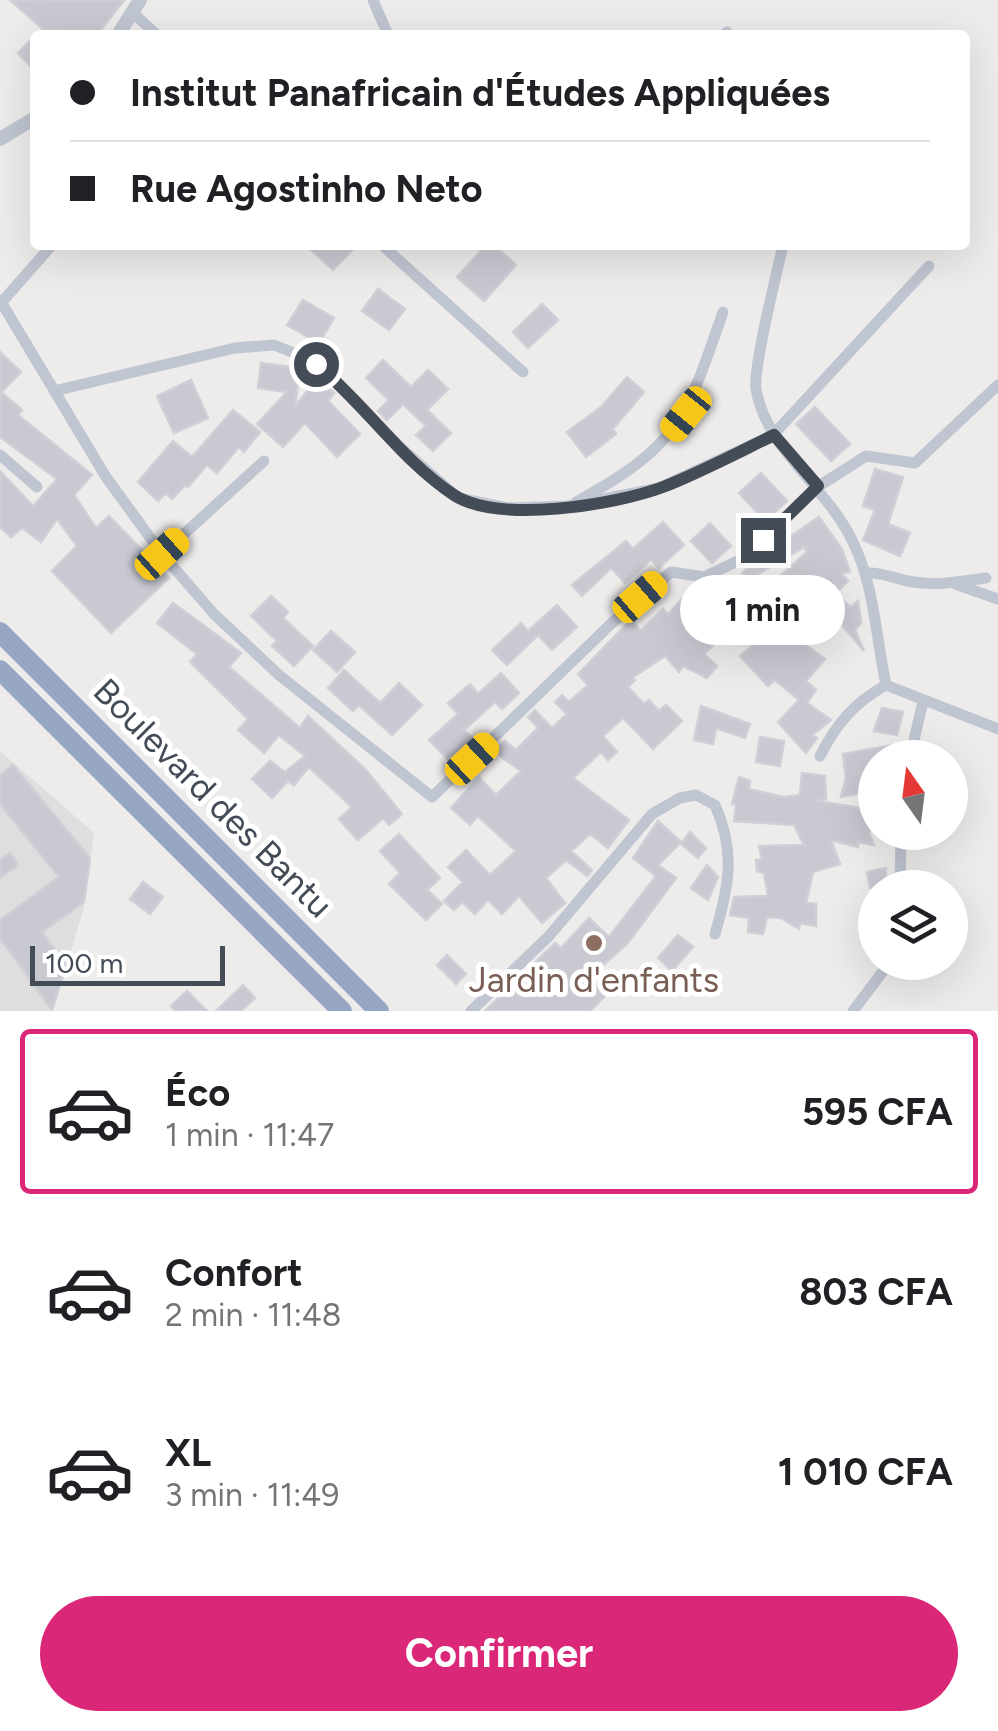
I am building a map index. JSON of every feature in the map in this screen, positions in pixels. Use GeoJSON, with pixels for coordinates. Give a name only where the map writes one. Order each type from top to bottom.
{"type":"FeatureCollection","features":[{"type":"Feature","properties":{"kind":"highway","name":"Boulevard des Bantu"},"geometry":{"type":"LineString","coordinates":[[0,632],[379,1011]]}},
{"type":"Feature","properties":{"kind":"highway","name":"Boulevard des Bantu"},"geometry":{"type":"LineString","coordinates":[[0,670],[342,1011]]}},
{"type":"Feature","properties":{"kind":"highway"},"geometry":{"type":"LineString","coordinates":[[354,986],[396,1011]]}},
{"type":"Feature","properties":{"kind":"street"},"geometry":{"type":"LineString","coordinates":[[373,0],[386,30]]}},
{"type":"Feature","properties":{"kind":"street"},"geometry":{"type":"LineString","coordinates":[[121,30],[136,6],[153,30]]}},
{"type":"Feature","properties":{"kind":"street"},"geometry":{"type":"LineString","coordinates":[[0,139],[30,121]]}},
{"type":"Feature","properties":{"kind":"street"},"geometry":{"type":"LineString","coordinates":[[47,250],[0,302],[82,441],[162,554],[244,644],[432,797],[671,572],[704,577],[744,558],[818,486],[866,456],[915,463],[998,385]]}},
{"type":"Feature","properties":{"kind":"street"},"geometry":{"type":"LineString","coordinates":[[388,250],[523,372]]}},
{"type":"Feature","properties":{"kind":"street"},"geometry":{"type":"LineString","coordinates":[[781,250],[756,387],[774,435],[818,486],[867,573],[886,685]]}},
{"type":"Feature","properties":{"kind":"street"},"geometry":{"type":"LineString","coordinates":[[54,391],[235,348],[274,344],[304,357],[338,382],[401,448],[458,498],[508,508],[568,506],[660,488],[774,435],[929,266]]}},
{"type":"Feature","properties":{"kind":"street"},"geometry":{"type":"LineString","coordinates":[[568,506],[644,462],[686,414],[723,312]]}},
{"type":"Feature","properties":{"kind":"street"},"geometry":{"type":"LineString","coordinates":[[0,455],[37,487]]}},
{"type":"Feature","properties":{"kind":"street"},"geometry":{"type":"LineString","coordinates":[[162,554],[264,461]]}},
{"type":"Feature","properties":{"kind":"street"},"geometry":{"type":"LineString","coordinates":[[867,573],[883,572],[910,582],[951,583],[986,578]]}},
{"type":"Feature","properties":{"kind":"street"},"geometry":{"type":"LineString","coordinates":[[951,583],[998,600]]}},
{"type":"Feature","properties":{"kind":"street"},"geometry":{"type":"LineString","coordinates":[[886,685],[998,729]]}},
{"type":"Feature","properties":{"kind":"street"},"geometry":{"type":"LineString","coordinates":[[820,756],[836,725],[860,700],[886,685]]}},
{"type":"Feature","properties":{"kind":"street"},"geometry":{"type":"LineString","coordinates":[[914,740],[923,701]]}},
{"type":"Feature","properties":{"kind":"street"},"geometry":{"type":"LineString","coordinates":[[470,1011],[576,907],[652,814],[680,798],[706,797],[715,805],[730,850],[730,879],[714,934]]}},
{"type":"Feature","properties":{"kind":"street"},"geometry":{"type":"LineString","coordinates":[[853,1011],[876,980]]}},
{"type":"Feature","properties":{"kind":"shaded area"},"geometry":{"type":"Polygon","coordinates":[[[0,751],[94,833],[84,908],[52,1011],[0,1011],[0,751]]]}},
{"type":"Feature","properties":{"kind":"building"},"geometry":{"type":"Polygon","coordinates":[[[10,0],[124,0],[101,30],[43,29],[10,0]]]}},
{"type":"Feature","properties":{"kind":"building"},"geometry":{"type":"Polygon","coordinates":[[[30,41],[30,66],[18,53],[30,41]]]}},
{"type":"Feature","properties":{"kind":"building"},"geometry":{"type":"Polygon","coordinates":[[[311,250],[352,250],[333,270],[311,250]]]}},
{"type":"Feature","properties":{"kind":"building"},"geometry":{"type":"Polygon","coordinates":[[[481,250],[500,250],[516,265],[484,301],[457,277],[481,250]]]}},
{"type":"Feature","properties":{"kind":"building"},"geometry":{"type":"Polygon","coordinates":[[[378,289],[405,309],[389,330],[362,311],[378,289]]]}},
{"type":"Feature","properties":{"kind":"building"},"geometry":{"type":"Polygon","coordinates":[[[303,300],[334,318],[319,343],[287,325],[303,300]]]}},
{"type":"Feature","properties":{"kind":"building"},"geometry":{"type":"Polygon","coordinates":[[[542,304],[558,320],[528,348],[513,332],[542,304]]]}},
{"type":"Feature","properties":{"kind":"building"},"geometry":{"type":"Polygon","coordinates":[[[0,352],[21,372],[1,392],[22,410],[18,415],[92,475],[74,495],[96,528],[109,516],[169,578],[111,633],[52,571],[77,546],[57,519],[41,542],[22,528],[11,537],[0,527],[0,471],[33,506],[57,479],[0,437],[0,352]]]}},
{"type":"Feature","properties":{"kind":"building"},"geometry":{"type":"Polygon","coordinates":[[[383,360],[411,387],[428,370],[448,389],[427,410],[451,433],[433,451],[416,435],[426,426],[403,404],[387,420],[378,411],[389,400],[366,378],[383,360]]]}},
{"type":"Feature","properties":{"kind":"building"},"geometry":{"type":"Polygon","coordinates":[[[261,363],[300,368],[295,407],[317,378],[334,393],[328,401],[360,434],[337,457],[305,423],[283,447],[257,424],[287,392],[258,388],[261,363]]]}},
{"type":"Feature","properties":{"kind":"building"},"geometry":{"type":"Polygon","coordinates":[[[627,377],[644,392],[613,429],[616,434],[586,457],[567,432],[601,407],[627,377]]]}},
{"type":"Feature","properties":{"kind":"building"},"geometry":{"type":"Polygon","coordinates":[[[191,380],[208,418],[174,433],[157,396],[191,380]]]}},
{"type":"Feature","properties":{"kind":"building"},"geometry":{"type":"Polygon","coordinates":[[[815,407],[850,444],[831,461],[796,424],[815,407]]]}},
{"type":"Feature","properties":{"kind":"building"},"geometry":{"type":"Polygon","coordinates":[[[233,410],[260,432],[244,452],[239,447],[217,473],[207,465],[172,499],[166,493],[158,501],[138,482],[173,441],[192,457],[233,410]]]}},
{"type":"Feature","properties":{"kind":"building"},"geometry":{"type":"Polygon","coordinates":[[[875,469],[903,477],[888,524],[910,533],[900,556],[863,540],[875,510],[863,506],[875,469]]]}},
{"type":"Feature","properties":{"kind":"building"},"geometry":{"type":"Polygon","coordinates":[[[761,473],[787,501],[765,521],[739,493],[761,473]]]}},
{"type":"Feature","properties":{"kind":"building"},"geometry":{"type":"Polygon","coordinates":[[[819,517],[842,549],[850,572],[841,573],[848,581],[835,594],[851,607],[858,601],[861,623],[855,630],[864,651],[799,575],[786,595],[818,622],[799,640],[825,659],[806,681],[816,690],[807,703],[831,720],[812,735],[817,738],[806,753],[778,722],[799,700],[775,680],[768,686],[740,656],[754,644],[735,624],[704,654],[717,666],[707,678],[683,666],[679,672],[665,656],[632,678],[635,680],[628,687],[644,704],[649,700],[659,711],[666,705],[682,721],[653,749],[623,718],[603,736],[617,752],[608,760],[601,752],[573,778],[629,820],[608,848],[590,834],[571,851],[592,870],[587,876],[566,860],[546,878],[565,903],[542,923],[519,896],[502,914],[488,900],[475,914],[462,902],[454,910],[444,901],[463,882],[448,867],[466,850],[490,875],[516,851],[478,816],[470,825],[451,808],[479,777],[496,795],[521,771],[493,751],[505,741],[516,750],[538,728],[528,717],[535,710],[552,728],[567,714],[555,702],[562,695],[569,702],[588,685],[578,674],[632,619],[640,631],[663,609],[668,614],[695,585],[708,586],[730,606],[739,597],[748,605],[807,552],[804,547],[748,580],[742,573],[777,539],[781,543],[819,517]]]}},
{"type":"Feature","properties":{"kind":"building"},"geometry":{"type":"Polygon","coordinates":[[[663,522],[684,545],[659,568],[651,559],[625,583],[611,568],[582,596],[572,585],[626,541],[633,549],[663,522]]]}},
{"type":"Feature","properties":{"kind":"building"},"geometry":{"type":"Polygon","coordinates":[[[710,523],[731,546],[712,563],[691,541],[710,523]]]}},
{"type":"Feature","properties":{"kind":"building"},"geometry":{"type":"Polygon","coordinates":[[[271,596],[288,612],[283,618],[313,646],[294,666],[272,646],[277,641],[251,616],[271,596]]]}},
{"type":"Feature","properties":{"kind":"building"},"geometry":{"type":"Polygon","coordinates":[[[173,603],[241,653],[229,667],[300,728],[308,716],[366,770],[402,814],[389,825],[383,818],[358,840],[339,819],[352,807],[309,767],[294,785],[288,781],[272,798],[252,779],[270,761],[285,772],[305,756],[279,735],[264,753],[238,730],[248,719],[190,662],[197,654],[157,623],[173,603]]]}},
{"type":"Feature","properties":{"kind":"building"},"geometry":{"type":"Polygon","coordinates":[[[557,605],[577,627],[552,650],[538,635],[507,665],[492,650],[521,623],[528,631],[557,605]]]}},
{"type":"Feature","properties":{"kind":"building"},"geometry":{"type":"Polygon","coordinates":[[[331,631],[355,652],[337,672],[313,650],[331,631]]]}},
{"type":"Feature","properties":{"kind":"building"},"geometry":{"type":"Polygon","coordinates":[[[344,670],[380,703],[399,683],[422,705],[392,735],[359,705],[353,711],[328,688],[344,670]]]}},
{"type":"Feature","properties":{"kind":"building"},"geometry":{"type":"Polygon","coordinates":[[[501,673],[519,693],[502,709],[495,702],[464,730],[473,739],[450,761],[429,740],[458,714],[448,703],[470,684],[478,694],[501,673]]]}},
{"type":"Feature","properties":{"kind":"building"},"geometry":{"type":"Polygon","coordinates":[[[701,706],[750,724],[745,738],[716,728],[713,744],[694,740],[701,706]]]}},
{"type":"Feature","properties":{"kind":"building"},"geometry":{"type":"Polygon","coordinates":[[[882,708],[903,712],[897,735],[874,731],[882,708]]]}},
{"type":"Feature","properties":{"kind":"building"},"geometry":{"type":"Polygon","coordinates":[[[760,737],[784,741],[780,766],[756,762],[760,737]]]}},
{"type":"Feature","properties":{"kind":"building"},"geometry":{"type":"Polygon","coordinates":[[[858,751],[858,794],[841,797],[846,779],[843,754],[858,751]]]}},
{"type":"Feature","properties":{"kind":"building"},"geometry":{"type":"Polygon","coordinates":[[[13,765],[90,858],[84,902],[42,932],[66,966],[52,1010],[0,938],[0,920],[59,877],[0,804],[0,775],[13,765]]]}},
{"type":"Feature","properties":{"kind":"building"},"geometry":{"type":"Polygon","coordinates":[[[802,773],[825,776],[826,799],[816,801],[858,808],[858,847],[831,840],[840,864],[813,872],[806,903],[816,904],[816,926],[800,923],[799,929],[781,918],[767,917],[763,934],[748,932],[749,918],[730,915],[734,897],[768,896],[764,873],[757,871],[756,860],[762,860],[759,846],[804,845],[794,825],[734,821],[736,804],[732,804],[739,777],[750,781],[749,789],[783,797],[800,795],[802,773]]]}},
{"type":"Feature","properties":{"kind":"building"},"geometry":{"type":"Polygon","coordinates":[[[658,821],[681,842],[658,865],[676,878],[628,943],[590,977],[607,994],[590,1011],[485,1011],[555,943],[561,948],[589,918],[609,937],[656,876],[633,858],[658,821]]]}},
{"type":"Feature","properties":{"kind":"building"},"geometry":{"type":"Polygon","coordinates":[[[690,832],[706,848],[698,858],[681,844],[690,832]]]}},
{"type":"Feature","properties":{"kind":"building"},"geometry":{"type":"Polygon","coordinates":[[[399,834],[440,878],[427,890],[442,904],[426,920],[389,884],[400,873],[380,851],[399,834]]]}},
{"type":"Feature","properties":{"kind":"building"},"geometry":{"type":"Polygon","coordinates":[[[10,853],[18,865],[0,878],[0,860],[10,853]]]}},
{"type":"Feature","properties":{"kind":"building"},"geometry":{"type":"Polygon","coordinates":[[[707,865],[718,877],[708,900],[691,888],[707,865]]]}},
{"type":"Feature","properties":{"kind":"building"},"geometry":{"type":"Polygon","coordinates":[[[143,882],[163,897],[150,914],[130,899],[143,882]]]}},
{"type":"Feature","properties":{"kind":"building"},"geometry":{"type":"Polygon","coordinates":[[[678,935],[693,947],[672,971],[658,958],[678,935]]]}},
{"type":"Feature","properties":{"kind":"building"},"geometry":{"type":"Polygon","coordinates":[[[447,955],[466,974],[456,984],[437,965],[447,955]]]}},
{"type":"Feature","properties":{"kind":"building"},"geometry":{"type":"Polygon","coordinates":[[[243,985],[255,998],[241,1011],[216,1011],[243,985]]]}},
{"type":"Feature","properties":{"kind":"building"},"geometry":{"type":"Polygon","coordinates":[[[187,991],[207,1011],[176,1011],[171,1006],[187,991]]]}},
{"type":"Feature","properties":{"kind":"place","name":"Jardin d'enfants"},"geometry":{"type":"Point","coordinates":[594,943]}},
{"type":"Feature","properties":{"kind":"route"},"geometry":{"type":"LineString","coordinates":[[316,364],[441,486],[480,506],[535,509],[632,495],[680,480],[774,435],[818,486],[763,540]]}}]}
